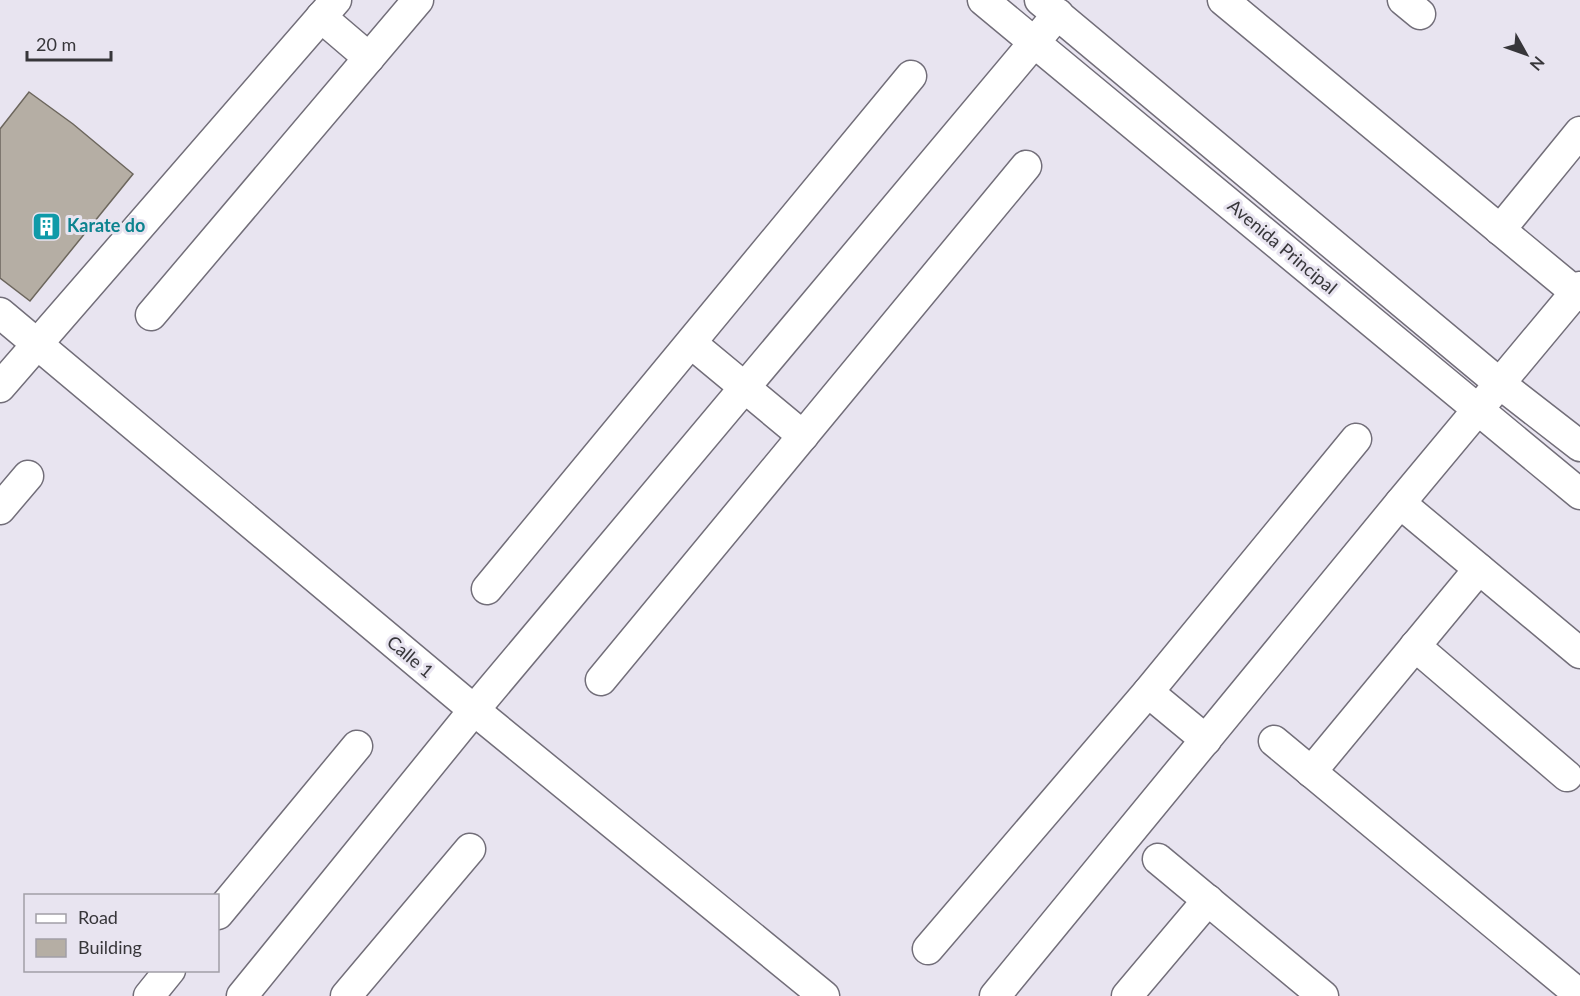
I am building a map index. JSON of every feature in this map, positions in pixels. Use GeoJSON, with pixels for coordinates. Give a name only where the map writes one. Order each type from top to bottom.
{"type":"FeatureCollection","features":[{"type":"Feature","properties":{"kind":"street"},"geometry":{"type":"LineString","coordinates":[[151,315],[418,0]]}},
{"type":"Feature","properties":{"kind":"street","name":"Avenida Principal"},"geometry":{"type":"LineString","coordinates":[[983,0],[1580,494]]}},
{"type":"Feature","properties":{"kind":"street"},"geometry":{"type":"LineString","coordinates":[[999,995],[1400,503],[1578,291],[1500,230],[1223,0]]}},
{"type":"Feature","properties":{"kind":"street"},"geometry":{"type":"LineString","coordinates":[[249,993],[474,710],[1034,43],[1049,7]]}},
{"type":"Feature","properties":{"kind":"street","name":"Avenida Principal"},"geometry":{"type":"LineString","coordinates":[[1049,7],[1499,383],[1580,446]]}},
{"type":"Feature","properties":{"kind":"street"},"geometry":{"type":"LineString","coordinates":[[0,387],[328,9],[369,58]]}},
{"type":"Feature","properties":{"kind":"street"},"geometry":{"type":"LineString","coordinates":[[487,589],[911,76]]}},
{"type":"Feature","properties":{"kind":"street"},"geometry":{"type":"LineString","coordinates":[[1500,230],[1580,132]]}},
{"type":"Feature","properties":{"kind":"street"},"geometry":{"type":"LineString","coordinates":[[601,680],[1026,166]]}},
{"type":"Feature","properties":{"kind":"street","name":"Calle 1"},"geometry":{"type":"LineString","coordinates":[[0,313],[474,710],[824,996]]}},
{"type":"Feature","properties":{"kind":"street"},"geometry":{"type":"LineString","coordinates":[[691,343],[803,436]]}},
{"type":"Feature","properties":{"kind":"street"},"geometry":{"type":"LineString","coordinates":[[928,949],[1148,692],[1356,439]]}},
{"type":"Feature","properties":{"kind":"street"},"geometry":{"type":"LineString","coordinates":[[0,509],[28,476]]}},
{"type":"Feature","properties":{"kind":"street"},"geometry":{"type":"LineString","coordinates":[[1400,503],[1580,653]]}},
{"type":"Feature","properties":{"kind":"street"},"geometry":{"type":"LineString","coordinates":[[1311,772],[1479,569]]}},
{"type":"Feature","properties":{"kind":"street"},"geometry":{"type":"LineString","coordinates":[[1415,646],[1567,776]]}},
{"type":"Feature","properties":{"kind":"street"},"geometry":{"type":"LineString","coordinates":[[1148,692],[1206,740]]}},
{"type":"Feature","properties":{"kind":"street"},"geometry":{"type":"LineString","coordinates":[[1274,741],[1580,995]]}},
{"type":"Feature","properties":{"kind":"street"},"geometry":{"type":"LineString","coordinates":[[219,913],[357,746]]}},
{"type":"Feature","properties":{"kind":"street"},"geometry":{"type":"LineString","coordinates":[[346,996],[470,849]]}},
{"type":"Feature","properties":{"kind":"street"},"geometry":{"type":"LineString","coordinates":[[1158,859],[1323,996]]}},
{"type":"Feature","properties":{"kind":"street"},"geometry":{"type":"LineString","coordinates":[[1127,996],[1208,900]]}},
{"type":"Feature","properties":{"kind":"street"},"geometry":{"type":"LineString","coordinates":[[149,996],[168,972]]}},
{"type":"Feature","properties":{"kind":"building","name":"Karate do"},"geometry":{"type":"Polygon","coordinates":[[[29,92],[73,124],[133,174],[30,301],[0,278],[0,129],[29,92]]]}},
{"type":"Feature","properties":{"kind":"place","name":"Karate do"},"geometry":{"type":"Point","coordinates":[46,226]}}]}
